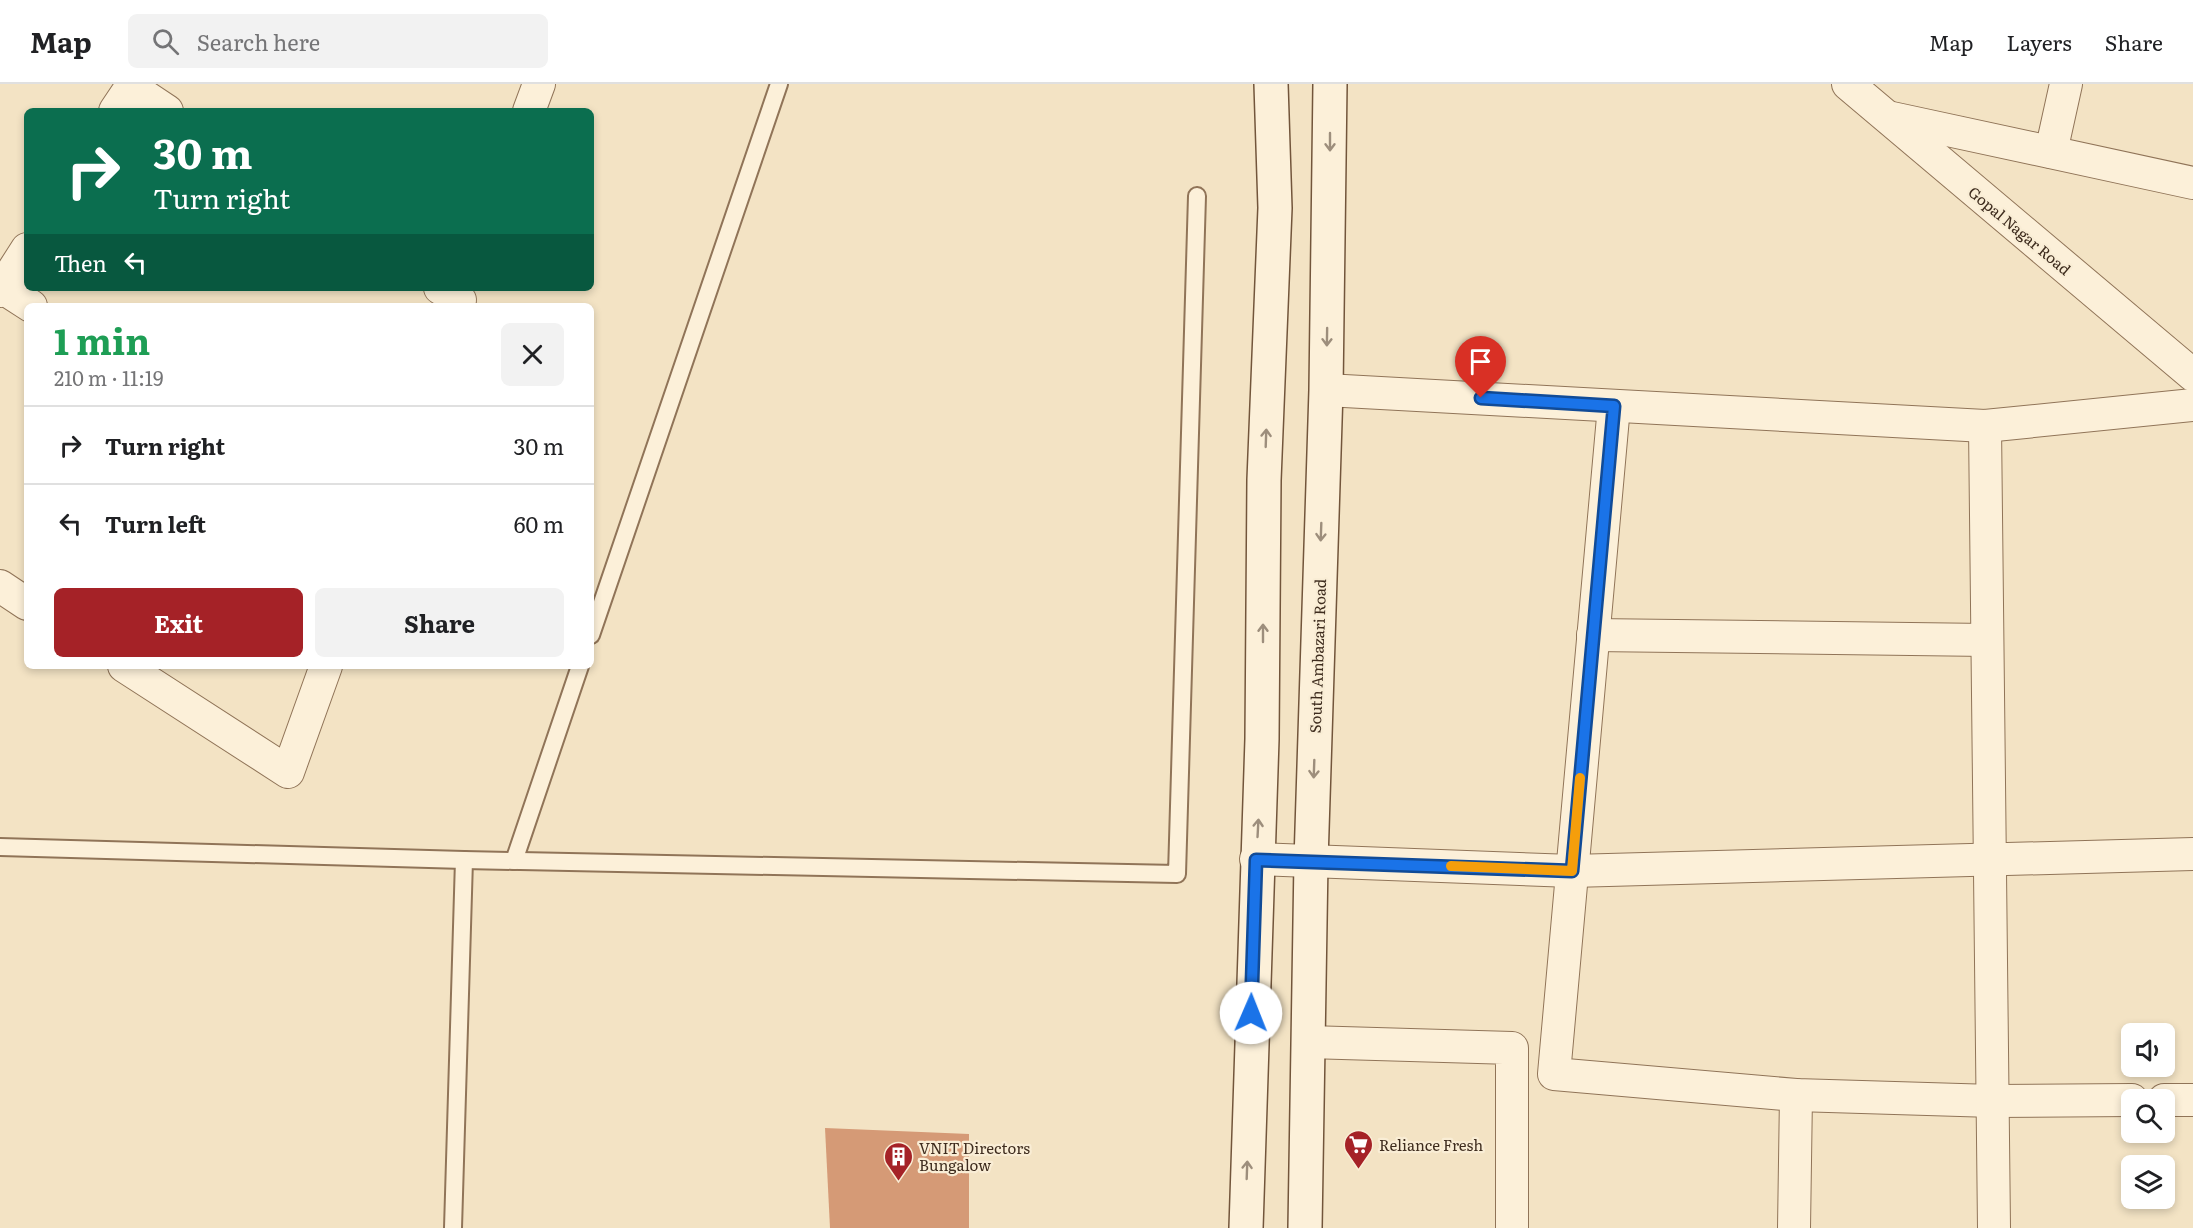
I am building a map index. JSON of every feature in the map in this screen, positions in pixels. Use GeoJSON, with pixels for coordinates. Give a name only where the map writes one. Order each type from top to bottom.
{"type":"FeatureCollection","features":[{"type":"Feature","properties":{"kind":"main road"},"geometry":{"type":"LineString","coordinates":[[1246,1228],[1256,860],[1262,739],[1264,480],[1275,208],[1271,84]]}},
{"type":"Feature","properties":{"kind":"main road","name":"South Ambazari Road"},"geometry":{"type":"LineString","coordinates":[[1305,1228],[1311,861],[1326,390],[1330,84]]}},
{"type":"Feature","properties":{"kind":"street"},"geometry":{"type":"LineString","coordinates":[[530,108],[539,84]]}},
{"type":"Feature","properties":{"kind":"street","name":"Gopal Nagar Road"},"geometry":{"type":"LineString","coordinates":[[1848,84],[2193,375]]}},
{"type":"Feature","properties":{"kind":"street"},"geometry":{"type":"LineString","coordinates":[[2051,153],[2066,84]]}},
{"type":"Feature","properties":{"kind":"street"},"geometry":{"type":"LineString","coordinates":[[126,94],[160,108]]}},
{"type":"Feature","properties":{"kind":"street"},"geometry":{"type":"LineString","coordinates":[[1887,117],[2193,183]]}},
{"type":"Feature","properties":{"kind":"street"},"geometry":{"type":"LineString","coordinates":[[24,254],[1,288],[26,303]]}},
{"type":"Feature","properties":{"kind":"street"},"geometry":{"type":"LineString","coordinates":[[1326,390],[1985,426],[2193,405]]}},
{"type":"Feature","properties":{"kind":"street"},"geometry":{"type":"LineString","coordinates":[[1614,406],[1554,1074],[1796,1095],[1993,1101],[2121,1100]]}},
{"type":"Feature","properties":{"kind":"street"},"geometry":{"type":"LineString","coordinates":[[1985,426],[1994,1228]]}},
{"type":"Feature","properties":{"kind":"street"},"geometry":{"type":"LineString","coordinates":[[0,586],[24,602]]}},
{"type":"Feature","properties":{"kind":"street"},"geometry":{"type":"LineString","coordinates":[[1593,635],[1988,640]]}},
{"type":"Feature","properties":{"kind":"street"},"geometry":{"type":"LineString","coordinates":[[129,669],[288,772],[325,669]]}},
{"type":"Feature","properties":{"kind":"street"},"geometry":{"type":"LineString","coordinates":[[1256,860],[1572,871],[2193,854]]}},
{"type":"Feature","properties":{"kind":"street"},"geometry":{"type":"LineString","coordinates":[[1308,1042],[1512,1048],[1512,1228]]}},
{"type":"Feature","properties":{"kind":"street"},"geometry":{"type":"LineString","coordinates":[[1794,1228],[1796,1095]]}},
{"type":"Feature","properties":{"kind":"street"},"geometry":{"type":"LineString","coordinates":[[2175,1100],[2193,1100]]}},
{"type":"Feature","properties":{"kind":"lane"},"geometry":{"type":"LineString","coordinates":[[594,626],[779,84]]}},
{"type":"Feature","properties":{"kind":"lane"},"geometry":{"type":"LineString","coordinates":[[0,847],[464,860],[1177,874],[1197,196]]}},
{"type":"Feature","properties":{"kind":"lane"},"geometry":{"type":"LineString","coordinates":[[514,861],[579,669]]}},
{"type":"Feature","properties":{"kind":"lane"},"geometry":{"type":"LineString","coordinates":[[453,1228],[464,860]]}},
{"type":"Feature","properties":{"kind":"building","name":"VNIT Directors Bungalow"},"geometry":{"type":"Polygon","coordinates":[[[825,1128],[969,1134],[969,1228],[830,1228],[825,1128]]]}},
{"type":"Feature","properties":{"kind":"slow traffic"},"geometry":{"type":"LineString","coordinates":[[1451,866],[1572,871],[1580,778]]}},
{"type":"Feature","properties":{"kind":"place","name":"Reliance Fresh"},"geometry":{"type":"Point","coordinates":[1358,1170]}},
{"type":"Feature","properties":{"kind":"place","name":"VNIT Directors Bungalow"},"geometry":{"type":"Point","coordinates":[898,1182]}},
{"type":"Feature","properties":{"kind":"route"},"geometry":{"type":"LineString","coordinates":[[1251,1013],[1256,860],[1572,871],[1614,406],[1481,398]]}}]}
